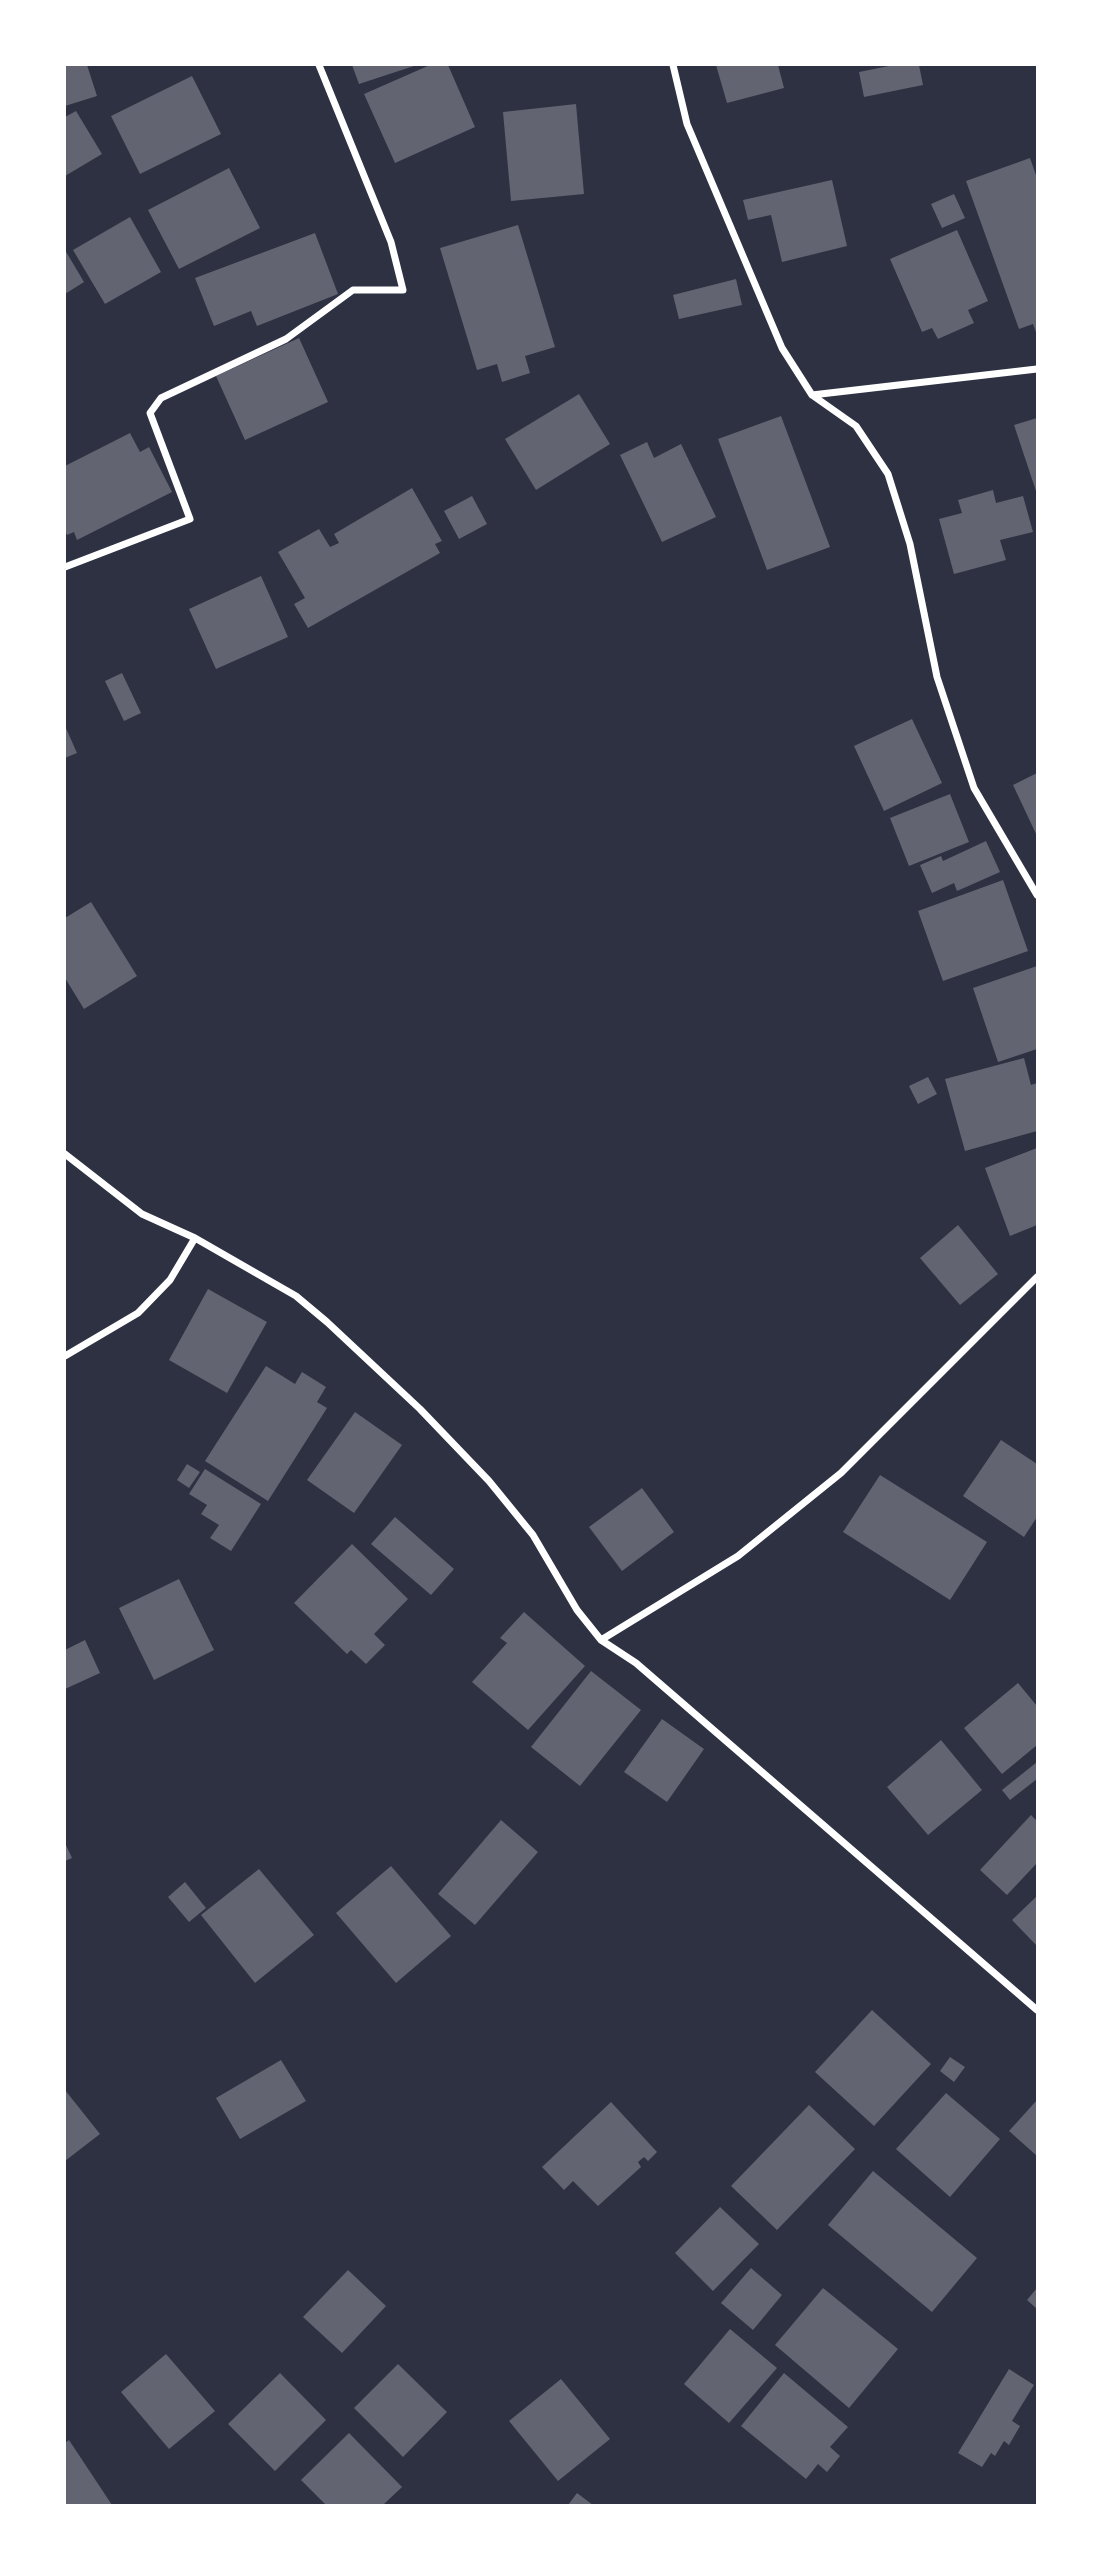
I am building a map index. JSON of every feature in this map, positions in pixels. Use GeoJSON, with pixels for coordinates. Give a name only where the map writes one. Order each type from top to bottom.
{"type":"FeatureCollection","features":[{"type":"Feature","properties":{"kind":"street"},"geometry":{"type":"LineString","coordinates":[[65,568],[190,519],[150,413],[161,398],[286,338],[353,290],[402,290],[391,242],[319,65]]}},
{"type":"Feature","properties":{"kind":"street"},"geometry":{"type":"LineString","coordinates":[[673,65],[687,124],[782,348],[812,395],[856,426],[888,474],[910,544],[937,677],[974,788],[1037,895]]}},
{"type":"Feature","properties":{"kind":"street"},"geometry":{"type":"LineString","coordinates":[[812,395],[1037,369]]}},
{"type":"Feature","properties":{"kind":"street"},"geometry":{"type":"LineString","coordinates":[[65,1154],[142,1214],[195,1238],[296,1296],[420,1409],[489,1481],[533,1535],[577,1610],[601,1640],[636,1663],[1037,2010]]}},
{"type":"Feature","properties":{"kind":"street"},"geometry":{"type":"LineString","coordinates":[[65,1356],[138,1313],[170,1280],[195,1238]]}},
{"type":"Feature","properties":{"kind":"street"},"geometry":{"type":"LineString","coordinates":[[601,1640],[738,1556],[841,1473],[1037,1277]]}},
{"type":"Feature","properties":{"kind":"building"},"geometry":{"type":"Polygon","coordinates":[[[65,65],[87,65],[97,96],[65,106],[65,65]]]}},
{"type":"Feature","properties":{"kind":"building"},"geometry":{"type":"Polygon","coordinates":[[[352,65],[417,65],[359,84],[352,65]]]}},
{"type":"Feature","properties":{"kind":"building"},"geometry":{"type":"Polygon","coordinates":[[[430,65],[448,65],[475,127],[395,163],[364,94],[430,65]]]}},
{"type":"Feature","properties":{"kind":"building"},"geometry":{"type":"Polygon","coordinates":[[[716,65],[778,65],[784,88],[727,103],[716,65]]]}},
{"type":"Feature","properties":{"kind":"building"},"geometry":{"type":"Polygon","coordinates":[[[894,65],[919,65],[923,85],[864,97],[859,72],[894,65]]]}},
{"type":"Feature","properties":{"kind":"building"},"geometry":{"type":"Polygon","coordinates":[[[192,76],[221,134],[140,174],[111,116],[192,76]]]}},
{"type":"Feature","properties":{"kind":"building"},"geometry":{"type":"Polygon","coordinates":[[[576,104],[584,194],[511,201],[503,112],[576,104]]]}},
{"type":"Feature","properties":{"kind":"building"},"geometry":{"type":"Polygon","coordinates":[[[76,111],[102,154],[65,176],[65,117],[76,111]]]}},
{"type":"Feature","properties":{"kind":"building"},"geometry":{"type":"Polygon","coordinates":[[[1030,158],[1037,178],[1037,335],[1033,324],[1019,329],[966,181],[1030,158]]]}},
{"type":"Feature","properties":{"kind":"building"},"geometry":{"type":"Polygon","coordinates":[[[229,168],[260,228],[179,269],[148,210],[229,168]]]}},
{"type":"Feature","properties":{"kind":"building"},"geometry":{"type":"Polygon","coordinates":[[[832,180],[847,246],[782,262],[771,215],[748,220],[743,200],[832,180]]]}},
{"type":"Feature","properties":{"kind":"building"},"geometry":{"type":"Polygon","coordinates":[[[954,194],[965,218],[942,228],[931,204],[954,194]]]}},
{"type":"Feature","properties":{"kind":"building"},"geometry":{"type":"Polygon","coordinates":[[[130,217],[161,272],[105,304],[73,250],[130,217]]]}},
{"type":"Feature","properties":{"kind":"building"},"geometry":{"type":"Polygon","coordinates":[[[518,225],[555,347],[525,356],[530,373],[502,382],[497,364],[477,370],[440,248],[518,225]]]}},
{"type":"Feature","properties":{"kind":"building"},"geometry":{"type":"Polygon","coordinates":[[[957,230],[988,301],[968,310],[974,323],[938,339],[932,328],[922,332],[890,259],[957,230]]]}},
{"type":"Feature","properties":{"kind":"building"},"geometry":{"type":"Polygon","coordinates":[[[315,233],[338,294],[257,326],[251,311],[214,326],[195,278],[315,233]]]}},
{"type":"Feature","properties":{"kind":"building"},"geometry":{"type":"Polygon","coordinates":[[[65,250],[84,282],[65,294],[65,250]]]}},
{"type":"Feature","properties":{"kind":"building"},"geometry":{"type":"Polygon","coordinates":[[[736,279],[742,305],[679,319],[673,295],[736,279]]]}},
{"type":"Feature","properties":{"kind":"building"},"geometry":{"type":"Polygon","coordinates":[[[299,338],[328,402],[245,440],[216,376],[299,338]]]}},
{"type":"Feature","properties":{"kind":"building"},"geometry":{"type":"Polygon","coordinates":[[[579,394],[610,444],[536,490],[505,439],[579,394]]]}},
{"type":"Feature","properties":{"kind":"building"},"geometry":{"type":"Polygon","coordinates":[[[781,416],[830,547],[767,570],[718,439],[781,416]]]}},
{"type":"Feature","properties":{"kind":"building"},"geometry":{"type":"Polygon","coordinates":[[[1037,418],[1037,494],[1014,425],[1037,418]]]}},
{"type":"Feature","properties":{"kind":"building"},"geometry":{"type":"Polygon","coordinates":[[[130,433],[140,452],[149,447],[172,492],[77,540],[74,532],[67,535],[65,466],[130,433]]]}},
{"type":"Feature","properties":{"kind":"building"},"geometry":{"type":"Polygon","coordinates":[[[647,442],[654,458],[681,444],[716,517],[662,542],[620,455],[647,442]]]}},
{"type":"Feature","properties":{"kind":"building"},"geometry":{"type":"Polygon","coordinates":[[[412,488],[442,541],[435,544],[440,553],[308,628],[294,604],[305,598],[278,552],[319,529],[330,547],[339,543],[334,534],[412,488]]]}},
{"type":"Feature","properties":{"kind":"building"},"geometry":{"type":"Polygon","coordinates":[[[993,490],[996,503],[1023,496],[1033,532],[1000,540],[1006,560],[954,574],[939,519],[962,513],[958,500],[993,490]]]}},
{"type":"Feature","properties":{"kind":"building"},"geometry":{"type":"Polygon","coordinates":[[[472,496],[487,524],[459,539],[444,511],[472,496]]]}},
{"type":"Feature","properties":{"kind":"building"},"geometry":{"type":"Polygon","coordinates":[[[261,576],[288,637],[216,669],[189,609],[261,576]]]}},
{"type":"Feature","properties":{"kind":"building"},"geometry":{"type":"Polygon","coordinates":[[[122,673],[141,713],[124,721],[105,681],[122,673]]]}},
{"type":"Feature","properties":{"kind":"building"},"geometry":{"type":"Polygon","coordinates":[[[912,719],[942,783],[884,811],[854,746],[912,719]]]}},
{"type":"Feature","properties":{"kind":"building"},"geometry":{"type":"Polygon","coordinates":[[[65,726],[77,753],[65,758],[65,726]]]}},
{"type":"Feature","properties":{"kind":"building"},"geometry":{"type":"Polygon","coordinates":[[[1037,773],[1037,836],[1013,785],[1037,773]]]}},
{"type":"Feature","properties":{"kind":"building"},"geometry":{"type":"Polygon","coordinates":[[[950,794],[969,842],[909,866],[890,818],[950,794]]]}},
{"type":"Feature","properties":{"kind":"building"},"geometry":{"type":"Polygon","coordinates":[[[986,841],[1000,872],[957,891],[954,883],[932,893],[920,865],[941,856],[943,861],[986,841]]]}},
{"type":"Feature","properties":{"kind":"building"},"geometry":{"type":"Polygon","coordinates":[[[1003,880],[1028,951],[943,981],[918,911],[1003,880]]]}},
{"type":"Feature","properties":{"kind":"building"},"geometry":{"type":"Polygon","coordinates":[[[91,902],[137,976],[84,1009],[65,978],[65,918],[91,902]]]}},
{"type":"Feature","properties":{"kind":"building"},"geometry":{"type":"Polygon","coordinates":[[[1037,966],[1037,1049],[998,1062],[973,988],[1037,966]]]}},
{"type":"Feature","properties":{"kind":"building"},"geometry":{"type":"Polygon","coordinates":[[[1024,1058],[1031,1085],[1037,1083],[1037,1131],[965,1151],[945,1079],[1024,1058]]]}},
{"type":"Feature","properties":{"kind":"building"},"geometry":{"type":"Polygon","coordinates":[[[928,1077],[937,1094],[918,1104],[909,1086],[928,1077]]]}},
{"type":"Feature","properties":{"kind":"building"},"geometry":{"type":"Polygon","coordinates":[[[1037,1148],[1037,1225],[1010,1236],[985,1168],[1037,1148]]]}},
{"type":"Feature","properties":{"kind":"building"},"geometry":{"type":"Polygon","coordinates":[[[958,1225],[998,1274],[960,1305],[920,1258],[958,1225]]]}},
{"type":"Feature","properties":{"kind":"building"},"geometry":{"type":"Polygon","coordinates":[[[208,1289],[267,1322],[227,1393],[169,1360],[208,1289]]]}},
{"type":"Feature","properties":{"kind":"building"},"geometry":{"type":"Polygon","coordinates":[[[266,1366],[295,1384],[302,1372],[326,1387],[317,1402],[327,1408],[268,1501],[205,1461],[266,1366]]]}},
{"type":"Feature","properties":{"kind":"building"},"geometry":{"type":"Polygon","coordinates":[[[355,1412],[402,1445],[354,1513],[307,1480],[355,1412]]]}},
{"type":"Feature","properties":{"kind":"building"},"geometry":{"type":"Polygon","coordinates":[[[1001,1440],[1037,1464],[1037,1517],[1024,1537],[963,1496],[1001,1440]]]}},
{"type":"Feature","properties":{"kind":"building"},"geometry":{"type":"Polygon","coordinates":[[[187,1464],[200,1472],[189,1488],[177,1480],[187,1464]]]}},
{"type":"Feature","properties":{"kind":"building"},"geometry":{"type":"Polygon","coordinates":[[[205,1469],[261,1504],[231,1551],[210,1538],[219,1525],[201,1514],[207,1505],[189,1494],[205,1469]]]}},
{"type":"Feature","properties":{"kind":"building"},"geometry":{"type":"Polygon","coordinates":[[[880,1475],[987,1542],[950,1600],[843,1532],[880,1475]]]}},
{"type":"Feature","properties":{"kind":"building"},"geometry":{"type":"Polygon","coordinates":[[[642,1488],[674,1532],[622,1571],[589,1527],[642,1488]]]}},
{"type":"Feature","properties":{"kind":"building"},"geometry":{"type":"Polygon","coordinates":[[[395,1517],[454,1569],[431,1595],[371,1544],[395,1517]]]}},
{"type":"Feature","properties":{"kind":"building"},"geometry":{"type":"Polygon","coordinates":[[[352,1544],[408,1599],[374,1634],[385,1645],[366,1664],[351,1650],[347,1654],[294,1603],[352,1544]]]}},
{"type":"Feature","properties":{"kind":"building"},"geometry":{"type":"Polygon","coordinates":[[[179,1579],[214,1650],[154,1680],[119,1608],[179,1579]]]}},
{"type":"Feature","properties":{"kind":"building"},"geometry":{"type":"Polygon","coordinates":[[[524,1612],[585,1666],[528,1730],[472,1682],[507,1643],[500,1638],[524,1612]]]}},
{"type":"Feature","properties":{"kind":"building"},"geometry":{"type":"Polygon","coordinates":[[[85,1640],[100,1673],[65,1689],[65,1650],[85,1640]]]}},
{"type":"Feature","properties":{"kind":"building"},"geometry":{"type":"Polygon","coordinates":[[[591,1671],[641,1710],[580,1786],[531,1747],[591,1671]]]}},
{"type":"Feature","properties":{"kind":"building"},"geometry":{"type":"Polygon","coordinates":[[[1018,1683],[1037,1706],[1037,1745],[1002,1774],[964,1728],[1018,1683]]]}},
{"type":"Feature","properties":{"kind":"building"},"geometry":{"type":"Polygon","coordinates":[[[662,1719],[704,1749],[667,1802],[624,1772],[662,1719]]]}},
{"type":"Feature","properties":{"kind":"building"},"geometry":{"type":"Polygon","coordinates":[[[941,1740],[982,1790],[928,1835],[887,1787],[941,1740]]]}},
{"type":"Feature","properties":{"kind":"building"},"geometry":{"type":"Polygon","coordinates":[[[1037,1762],[1037,1779],[1010,1800],[1002,1790],[1037,1762]]]}},
{"type":"Feature","properties":{"kind":"building"},"geometry":{"type":"Polygon","coordinates":[[[1031,1815],[1037,1821],[1037,1863],[1007,1895],[980,1870],[1031,1815]]]}},
{"type":"Feature","properties":{"kind":"building"},"geometry":{"type":"Polygon","coordinates":[[[501,1820],[538,1852],[475,1925],[438,1894],[501,1820]]]}},
{"type":"Feature","properties":{"kind":"building"},"geometry":{"type":"Polygon","coordinates":[[[65,1843],[72,1858],[65,1861],[65,1843]]]}},
{"type":"Feature","properties":{"kind":"building"},"geometry":{"type":"Polygon","coordinates":[[[391,1866],[451,1936],[396,1983],[336,1913],[391,1866]]]}},
{"type":"Feature","properties":{"kind":"building"},"geometry":{"type":"Polygon","coordinates":[[[259,1869],[314,1935],[255,1983],[201,1915],[259,1869]]]}},
{"type":"Feature","properties":{"kind":"building"},"geometry":{"type":"Polygon","coordinates":[[[185,1882],[206,1908],[189,1922],[168,1897],[185,1882]]]}},
{"type":"Feature","properties":{"kind":"building"},"geometry":{"type":"Polygon","coordinates":[[[1037,1896],[1037,1944],[1036,1945],[1012,1920],[1037,1896]]]}},
{"type":"Feature","properties":{"kind":"building"},"geometry":{"type":"Polygon","coordinates":[[[872,2010],[931,2064],[874,2126],[815,2072],[872,2010]]]}},
{"type":"Feature","properties":{"kind":"building"},"geometry":{"type":"Polygon","coordinates":[[[950,2057],[965,2067],[954,2082],[940,2071],[950,2057]]]}},
{"type":"Feature","properties":{"kind":"building"},"geometry":{"type":"Polygon","coordinates":[[[281,2060],[306,2101],[240,2139],[216,2098],[281,2060]]]}},
{"type":"Feature","properties":{"kind":"building"},"geometry":{"type":"Polygon","coordinates":[[[65,2090],[100,2134],[65,2161],[65,2090]]]}},
{"type":"Feature","properties":{"kind":"building"},"geometry":{"type":"Polygon","coordinates":[[[946,2093],[1000,2139],[950,2197],[896,2149],[946,2093]]]}},
{"type":"Feature","properties":{"kind":"building"},"geometry":{"type":"Polygon","coordinates":[[[1037,2100],[1037,2156],[1009,2131],[1037,2100]]]}},
{"type":"Feature","properties":{"kind":"building"},"geometry":{"type":"Polygon","coordinates":[[[611,2102],[657,2152],[648,2161],[644,2157],[638,2162],[641,2167],[598,2206],[573,2181],[564,2190],[542,2167],[611,2102]]]}},
{"type":"Feature","properties":{"kind":"building"},"geometry":{"type":"Polygon","coordinates":[[[809,2105],[855,2149],[777,2230],[731,2186],[809,2105]]]}},
{"type":"Feature","properties":{"kind":"building"},"geometry":{"type":"Polygon","coordinates":[[[873,2171],[977,2258],[932,2312],[828,2225],[873,2171]]]}},
{"type":"Feature","properties":{"kind":"building"},"geometry":{"type":"Polygon","coordinates":[[[720,2207],[759,2244],[713,2291],[675,2253],[720,2207]]]}},
{"type":"Feature","properties":{"kind":"building"},"geometry":{"type":"Polygon","coordinates":[[[751,2268],[782,2295],[753,2330],[721,2303],[751,2268]]]}},
{"type":"Feature","properties":{"kind":"building"},"geometry":{"type":"Polygon","coordinates":[[[348,2270],[386,2306],[342,2353],[303,2317],[348,2270]]]}},
{"type":"Feature","properties":{"kind":"building"},"geometry":{"type":"Polygon","coordinates":[[[823,2288],[898,2349],[849,2408],[775,2345],[823,2288]]]}},
{"type":"Feature","properties":{"kind":"building"},"geometry":{"type":"Polygon","coordinates":[[[1037,2288],[1037,2309],[1027,2300],[1037,2288]]]}},
{"type":"Feature","properties":{"kind":"building"},"geometry":{"type":"Polygon","coordinates":[[[730,2329],[777,2368],[729,2423],[684,2384],[730,2329]]]}},
{"type":"Feature","properties":{"kind":"building"},"geometry":{"type":"Polygon","coordinates":[[[166,2354],[215,2411],[169,2449],[121,2392],[166,2354]]]}},
{"type":"Feature","properties":{"kind":"building"},"geometry":{"type":"Polygon","coordinates":[[[398,2364],[447,2412],[403,2457],[354,2408],[398,2364]]]}},
{"type":"Feature","properties":{"kind":"building"},"geometry":{"type":"Polygon","coordinates":[[[1009,2369],[1034,2385],[1012,2421],[1020,2426],[1009,2445],[1004,2441],[995,2456],[991,2453],[982,2467],[958,2453],[1009,2369]]]}},
{"type":"Feature","properties":{"kind":"building"},"geometry":{"type":"Polygon","coordinates":[[[280,2373],[326,2420],[275,2471],[228,2424],[280,2373]]]}},
{"type":"Feature","properties":{"kind":"building"},"geometry":{"type":"Polygon","coordinates":[[[784,2373],[848,2427],[830,2447],[840,2456],[827,2472],[818,2464],[806,2479],[741,2426],[784,2373]]]}},
{"type":"Feature","properties":{"kind":"building"},"geometry":{"type":"Polygon","coordinates":[[[561,2379],[610,2439],[558,2481],[509,2421],[561,2379]]]}},
{"type":"Feature","properties":{"kind":"building"},"geometry":{"type":"Polygon","coordinates":[[[349,2433],[402,2487],[383,2505],[326,2505],[301,2480],[349,2433]]]}},
{"type":"Feature","properties":{"kind":"building"},"geometry":{"type":"Polygon","coordinates":[[[69,2440],[112,2505],[65,2505],[65,2443],[69,2440]]]}},
{"type":"Feature","properties":{"kind":"building"},"geometry":{"type":"Polygon","coordinates":[[[577,2493],[593,2505],[568,2505],[577,2493]]]}}]}
